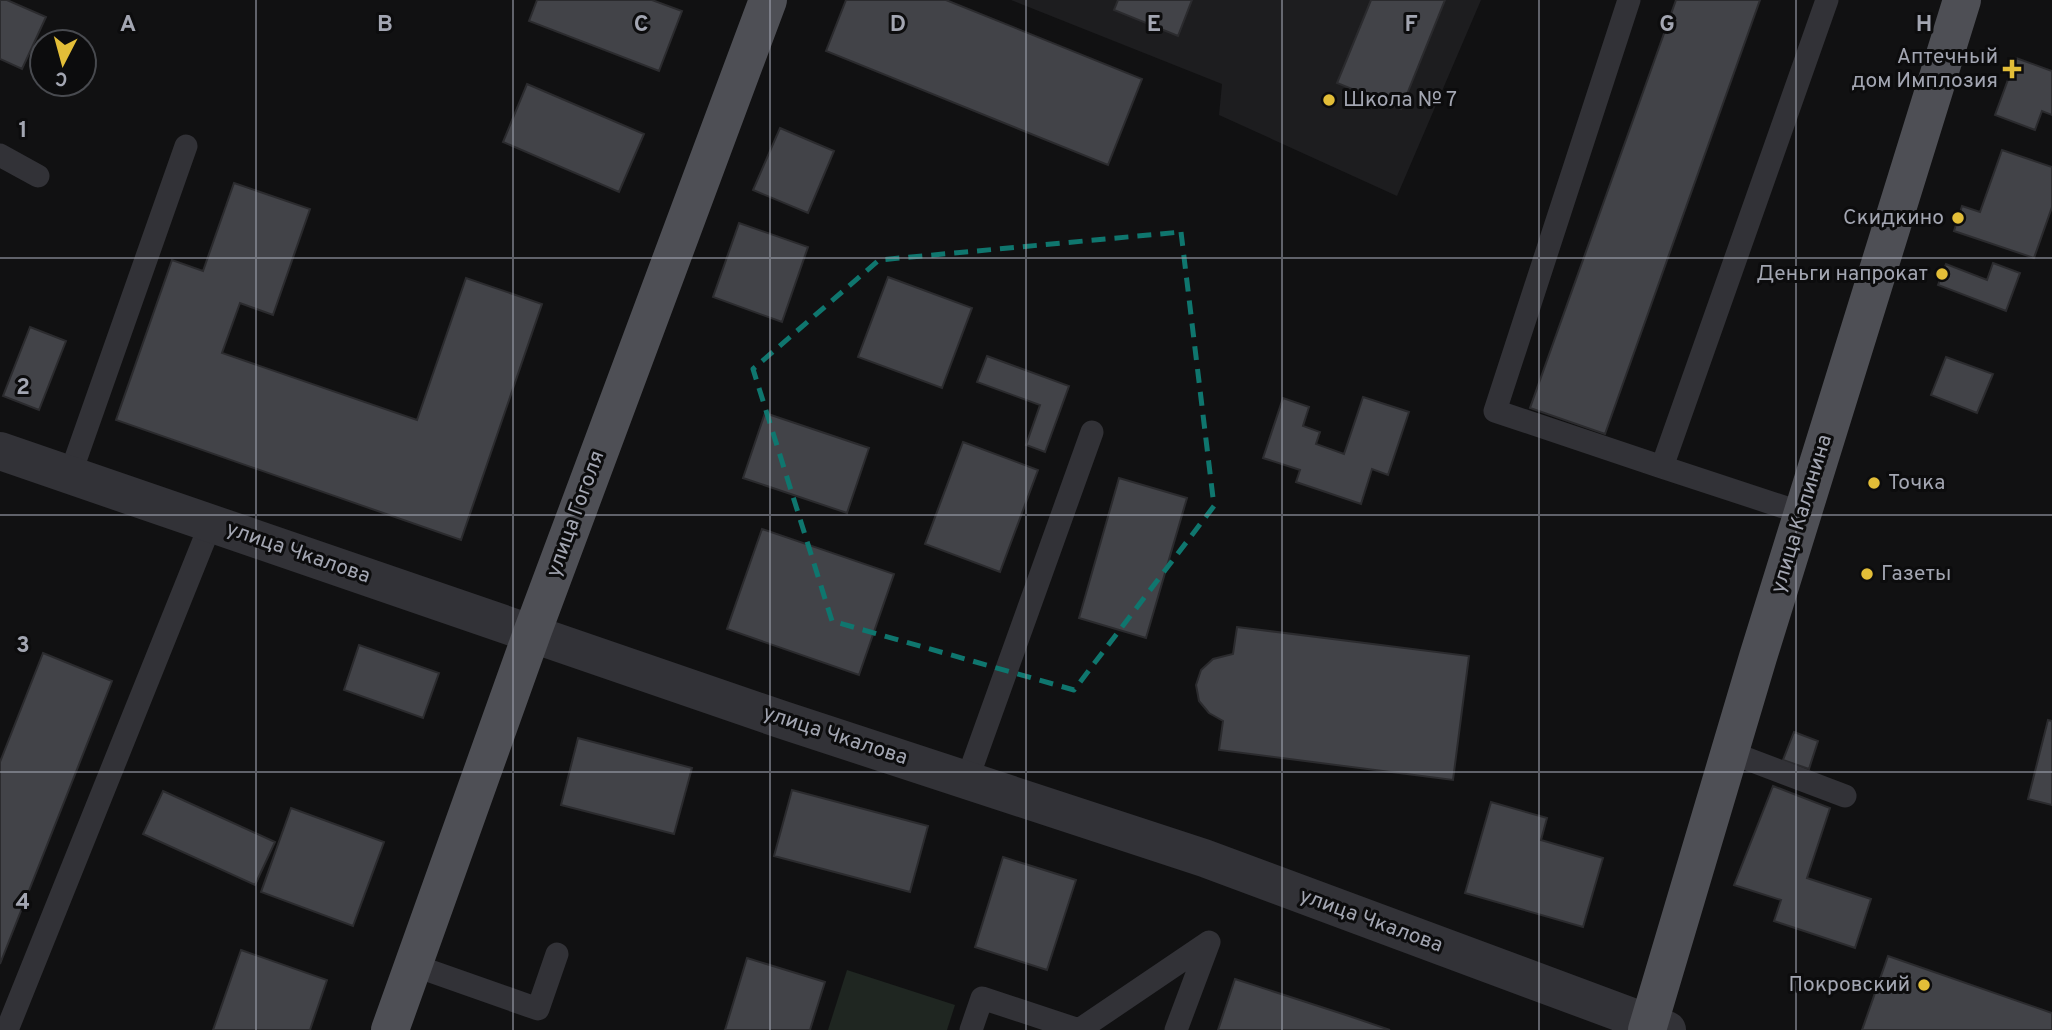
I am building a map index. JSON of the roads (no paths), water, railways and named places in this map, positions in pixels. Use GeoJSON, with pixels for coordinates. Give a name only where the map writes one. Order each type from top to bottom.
{"type":"FeatureCollection","features":[{"type":"Feature","properties":{"kind":"main road","name":"улица Гоголя"},"geometry":{"type":"LineString","coordinates":[[390,1030],[532,633],[768,0]]}},
{"type":"Feature","properties":{"kind":"main road","name":"улица Калинина"},"geometry":{"type":"LineString","coordinates":[[1654,1028],[1729,752],[1962,0]]}},
{"type":"Feature","properties":{"kind":"street","name":"улица Чкалова"},"geometry":{"type":"LineString","coordinates":[[0,451],[1204,858],[1654,1028]]}},
{"type":"Feature","properties":{"kind":"lane"},"geometry":{"type":"LineString","coordinates":[[1629,0],[1495,411],[1802,513]]}},
{"type":"Feature","properties":{"kind":"lane"},"geometry":{"type":"LineString","coordinates":[[1662,467],[1827,0]]}},
{"type":"Feature","properties":{"kind":"lane"},"geometry":{"type":"LineString","coordinates":[[70,475],[186,146]]}},
{"type":"Feature","properties":{"kind":"lane"},"geometry":{"type":"LineString","coordinates":[[0,155],[38,176]]}},
{"type":"Feature","properties":{"kind":"lane"},"geometry":{"type":"LineString","coordinates":[[967,780],[1092,432]]}},
{"type":"Feature","properties":{"kind":"lane"},"geometry":{"type":"LineString","coordinates":[[7,1030],[211,523]]}},
{"type":"Feature","properties":{"kind":"lane"},"geometry":{"type":"LineString","coordinates":[[1729,752],[1845,796]]}},
{"type":"Feature","properties":{"kind":"lane"},"geometry":{"type":"LineString","coordinates":[[971,1030],[982,998],[1079,1030],[1209,942],[1176,1030]]}},
{"type":"Feature","properties":{"kind":"lane"},"geometry":{"type":"LineString","coordinates":[[413,965],[538,1009],[557,954]]}},
{"type":"Feature","properties":{"kind":"place","name":"Аптечный дом Имплозия"},"geometry":{"type":"Point","coordinates":[2012,69]}},
{"type":"Feature","properties":{"kind":"place","name":"Школа № 7"},"geometry":{"type":"Point","coordinates":[1329,100]}},
{"type":"Feature","properties":{"kind":"place","name":"Скидкино"},"geometry":{"type":"Point","coordinates":[1958,218]}},
{"type":"Feature","properties":{"kind":"place","name":"Деньги напрокат"},"geometry":{"type":"Point","coordinates":[1942,274]}},
{"type":"Feature","properties":{"kind":"place","name":"Точка"},"geometry":{"type":"Point","coordinates":[1874,483]}},
{"type":"Feature","properties":{"kind":"place","name":"Газеты"},"geometry":{"type":"Point","coordinates":[1867,574]}},
{"type":"Feature","properties":{"kind":"place","name":"Покровский"},"geometry":{"type":"Point","coordinates":[1924,985]}}]}
